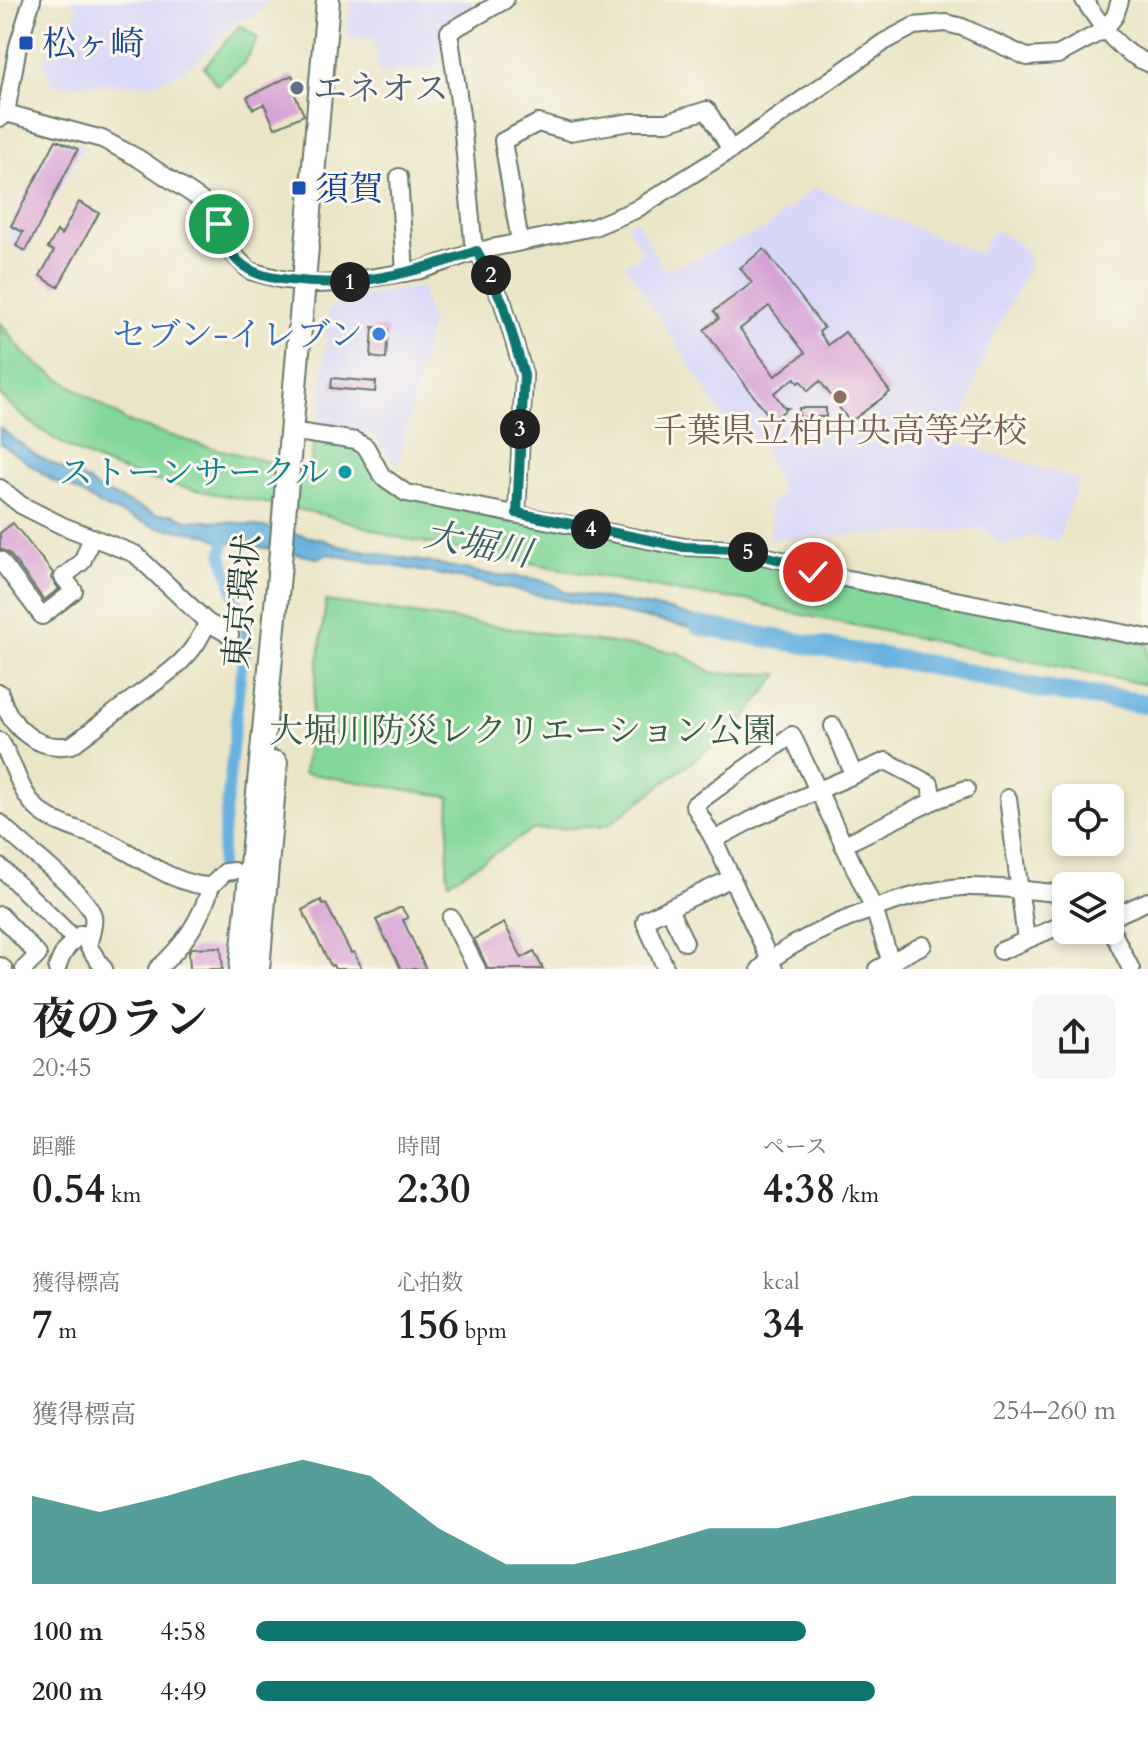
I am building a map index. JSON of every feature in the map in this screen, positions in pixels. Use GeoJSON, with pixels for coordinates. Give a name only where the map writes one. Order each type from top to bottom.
{"type":"FeatureCollection","features":[{"type":"Feature","properties":{"kind":"highway","name":"東京環状"},"geometry":{"type":"LineString","coordinates":[[290,508],[304,433],[328,0]]}},
{"type":"Feature","properties":{"kind":"highway","name":"東京環状"},"geometry":{"type":"LineString","coordinates":[[258,969],[290,508],[310,283],[343,0]]}},
{"type":"Feature","properties":{"kind":"highway","name":"東京環状"},"geometry":{"type":"LineString","coordinates":[[241,969],[286,575]]}},
{"type":"Feature","properties":{"kind":"street"},"geometry":{"type":"LineString","coordinates":[[32,0],[18,46],[3,116],[102,139],[121,147],[201,200],[219,224],[229,250],[250,271],[310,283],[405,273],[477,251],[582,230],[635,210],[731,150],[884,42],[914,26],[946,23],[1027,57],[1058,55],[1104,30],[1115,16],[1120,0]]}},
{"type":"Feature","properties":{"kind":"street"},"geometry":{"type":"LineString","coordinates":[[503,0],[449,32],[462,122],[470,228],[477,251],[503,303],[524,375],[517,513]]}},
{"type":"Feature","properties":{"kind":"street"},"geometry":{"type":"LineString","coordinates":[[1084,0],[1104,30],[1126,52],[1148,63]]}},
{"type":"Feature","properties":{"kind":"street"},"geometry":{"type":"LineString","coordinates":[[520,242],[503,141],[538,123],[570,132],[631,122],[667,122],[707,110],[731,150]]}},
{"type":"Feature","properties":{"kind":"street"},"geometry":{"type":"LineString","coordinates":[[399,177],[405,273]]}},
{"type":"Feature","properties":{"kind":"street"},"geometry":{"type":"LineString","coordinates":[[304,433],[356,441],[366,447],[382,476],[406,493],[684,547],[734,549],[802,565],[813,572],[1148,638]]}},
{"type":"Feature","properties":{"kind":"street"},"geometry":{"type":"LineString","coordinates":[[0,488],[21,505],[135,554],[207,622],[230,635]]}},
{"type":"Feature","properties":{"kind":"street"},"geometry":{"type":"LineString","coordinates":[[0,560],[42,616],[74,591],[63,577],[82,562],[92,537]]}},
{"type":"Feature","properties":{"kind":"street"},"geometry":{"type":"LineString","coordinates":[[0,693],[3,704],[30,738],[55,748],[72,745],[171,671],[203,635],[207,622]]}},
{"type":"Feature","properties":{"kind":"street"},"geometry":{"type":"LineString","coordinates":[[833,726],[854,775]]}},
{"type":"Feature","properties":{"kind":"street"},"geometry":{"type":"LineString","coordinates":[[923,945],[887,967],[874,909],[792,735],[694,805],[732,878],[768,966],[796,944],[874,909],[917,895],[960,887],[1052,893]]}},
{"type":"Feature","properties":{"kind":"street"},"geometry":{"type":"LineString","coordinates":[[0,741],[25,795],[39,811],[131,853],[162,871],[195,885],[211,886]]}},
{"type":"Feature","properties":{"kind":"street"},"geometry":{"type":"LineString","coordinates":[[714,840],[757,817],[886,761],[930,784],[933,801]]}},
{"type":"Feature","properties":{"kind":"street"},"geometry":{"type":"LineString","coordinates":[[843,845],[933,801],[966,789]]}},
{"type":"Feature","properties":{"kind":"street"},"geometry":{"type":"LineString","coordinates":[[1008,798],[1026,940]]}},
{"type":"Feature","properties":{"kind":"street"},"geometry":{"type":"LineString","coordinates":[[0,823],[70,886],[92,911],[94,922],[88,946],[104,969]]}},
{"type":"Feature","properties":{"kind":"street"},"geometry":{"type":"LineString","coordinates":[[0,867],[67,932]]}},
{"type":"Feature","properties":{"kind":"street"},"geometry":{"type":"LineString","coordinates":[[157,969],[178,951],[194,927],[207,902],[211,886],[225,872],[234,871]]}},
{"type":"Feature","properties":{"kind":"street"},"geometry":{"type":"LineString","coordinates":[[666,969],[646,919],[732,878]]}},
{"type":"Feature","properties":{"kind":"street"},"geometry":{"type":"LineString","coordinates":[[1124,912],[1148,901]]}},
{"type":"Feature","properties":{"kind":"street"},"geometry":{"type":"LineString","coordinates":[[669,909],[685,942]]}},
{"type":"Feature","properties":{"kind":"street"},"geometry":{"type":"LineString","coordinates":[[0,915],[38,955],[24,969]]}},
{"type":"Feature","properties":{"kind":"street"},"geometry":{"type":"LineString","coordinates":[[451,918],[477,969]]}},
{"type":"Feature","properties":{"kind":"street"},"geometry":{"type":"LineString","coordinates":[[1001,951],[1052,929]]}},
{"type":"Feature","properties":{"kind":"street"},"geometry":{"type":"LineString","coordinates":[[57,969],[61,955],[74,940],[81,934],[90,935]]}},
{"type":"Feature","properties":{"kind":"street"},"geometry":{"type":"LineString","coordinates":[[1118,944],[1131,969]]}},
{"type":"Feature","properties":{"kind":"shaded area"},"geometry":{"type":"Polygon","coordinates":[[[70,0],[269,0],[254,17],[237,21],[204,55],[181,72],[152,84],[52,85],[43,61],[79,9],[70,0]]]}},
{"type":"Feature","properties":{"kind":"shaded area"},"geometry":{"type":"Polygon","coordinates":[[[351,0],[471,0],[474,13],[442,29],[438,68],[379,72],[374,39],[347,38],[351,0]]]}},
{"type":"Feature","properties":{"kind":"shaded area"},"geometry":{"type":"Polygon","coordinates":[[[55,138],[84,145],[26,254],[12,245],[9,227],[55,138]]]}},
{"type":"Feature","properties":{"kind":"shaded area","name":"千葉県立柏中央高等学校"},"geometry":{"type":"Polygon","coordinates":[[[815,187],[979,254],[995,229],[1022,247],[1032,260],[985,354],[955,442],[1079,480],[1058,541],[1034,536],[1003,546],[984,529],[770,539],[770,504],[782,492],[758,439],[740,443],[625,264],[643,254],[626,224],[636,220],[665,271],[765,229],[815,187]]]}},
{"type":"Feature","properties":{"kind":"shaded area"},"geometry":{"type":"Polygon","coordinates":[[[421,287],[431,324],[398,467],[372,434],[320,421],[328,311],[343,298],[421,287]]]}},
{"type":"Feature","properties":{"kind":"green space"},"geometry":{"type":"Polygon","coordinates":[[[240,25],[258,38],[245,62],[217,85],[204,67],[240,25]]]}},
{"type":"Feature","properties":{"kind":"green space"},"geometry":{"type":"Polygon","coordinates":[[[0,322],[24,353],[40,366],[128,422],[201,445],[310,472],[314,438],[355,444],[384,483],[1148,643],[1148,685],[779,610],[753,601],[686,593],[390,536],[339,519],[137,475],[89,458],[43,432],[0,395],[0,322]]]}},
{"type":"Feature","properties":{"kind":"green space","name":"大堀川防災レクリエーション公園"},"geometry":{"type":"Polygon","coordinates":[[[326,601],[679,653],[714,673],[779,674],[738,727],[607,826],[532,830],[449,882],[450,797],[304,773],[326,601]]]}},
{"type":"Feature","properties":{"kind":"water"},"geometry":{"type":"Polygon","coordinates":[[[0,428],[37,456],[88,481],[97,489],[155,514],[263,527],[339,546],[480,573],[532,578],[555,585],[564,592],[670,610],[724,627],[723,635],[469,580],[328,554],[317,558],[239,543],[222,543],[208,535],[156,527],[104,507],[55,482],[0,443],[0,428]]]}},
{"type":"Feature","properties":{"kind":"building"},"geometry":{"type":"Polygon","coordinates":[[[292,75],[297,86],[292,88],[304,115],[275,128],[264,104],[253,109],[247,97],[292,75]]]}},
{"type":"Feature","properties":{"kind":"building"},"geometry":{"type":"Polygon","coordinates":[[[56,140],[78,149],[26,251],[16,246],[23,232],[11,226],[56,140]]]}},
{"type":"Feature","properties":{"kind":"building"},"geometry":{"type":"Polygon","coordinates":[[[79,202],[99,213],[58,287],[40,276],[54,251],[48,248],[57,231],[61,235],[79,202]]]}},
{"type":"Feature","properties":{"kind":"building"},"geometry":{"type":"Polygon","coordinates":[[[764,249],[824,328],[819,332],[828,345],[845,332],[890,392],[850,422],[820,381],[808,391],[795,378],[774,393],[788,408],[772,420],[704,330],[719,318],[714,311],[752,283],[740,268],[764,249]],[[769,306],[740,329],[775,376],[805,353],[769,306]]]}},
{"type":"Feature","properties":{"kind":"building"},"geometry":{"type":"Polygon","coordinates":[[[373,327],[388,329],[386,359],[371,357],[373,327]]]}},
{"type":"Feature","properties":{"kind":"building"},"geometry":{"type":"Polygon","coordinates":[[[332,378],[376,382],[375,392],[331,388],[332,378]]]}},
{"type":"Feature","properties":{"kind":"building"},"geometry":{"type":"Polygon","coordinates":[[[799,408],[826,408],[826,417],[799,417],[799,408]]]}},
{"type":"Feature","properties":{"kind":"building"},"geometry":{"type":"Polygon","coordinates":[[[13,523],[53,573],[51,578],[59,589],[44,600],[9,553],[0,549],[0,533],[13,523]]]}},
{"type":"Feature","properties":{"kind":"building"},"geometry":{"type":"Polygon","coordinates":[[[321,900],[362,969],[335,969],[331,966],[302,910],[321,900]]]}},
{"type":"Feature","properties":{"kind":"building"},"geometry":{"type":"Polygon","coordinates":[[[399,908],[408,918],[403,920],[426,969],[401,969],[376,920],[399,908]]]}},
{"type":"Feature","properties":{"kind":"building"},"geometry":{"type":"Polygon","coordinates":[[[504,923],[522,958],[534,951],[543,969],[488,969],[474,939],[504,923]]]}},
{"type":"Feature","properties":{"kind":"building"},"geometry":{"type":"Polygon","coordinates":[[[221,947],[223,969],[190,969],[189,952],[192,948],[221,947]]]}},
{"type":"Feature","properties":{"kind":"waterway"},"geometry":{"type":"LineString","coordinates":[[220,867],[246,649],[246,632],[222,555],[226,531]]}},
{"type":"Feature","properties":{"kind":"waterway","name":"大堀川"},"geometry":{"type":"LineString","coordinates":[[700,626],[930,665],[1041,689],[1148,704]]}},
{"type":"Feature","properties":{"kind":"place","name":"松ヶ崎"},"geometry":{"type":"Point","coordinates":[26,43]}},
{"type":"Feature","properties":{"kind":"place","name":"エネオス"},"geometry":{"type":"Point","coordinates":[297,88]}},
{"type":"Feature","properties":{"kind":"place","name":"須賀"},"geometry":{"type":"Point","coordinates":[299,188]}},
{"type":"Feature","properties":{"kind":"place","name":"セブン-イレブン"},"geometry":{"type":"Point","coordinates":[379,334]}},
{"type":"Feature","properties":{"kind":"place","name":"千葉県立柏中央高等学校"},"geometry":{"type":"Point","coordinates":[840,397]}},
{"type":"Feature","properties":{"kind":"place","name":"ストーンサークル"},"geometry":{"type":"Point","coordinates":[345,472]}},
{"type":"Feature","properties":{"kind":"route"},"geometry":{"type":"LineString","coordinates":[[219,224],[229,250],[250,271],[316,284],[380,278],[421,270],[477,251],[503,303],[524,375],[517,513],[684,547],[734,549],[802,565],[813,572]]}}]}
